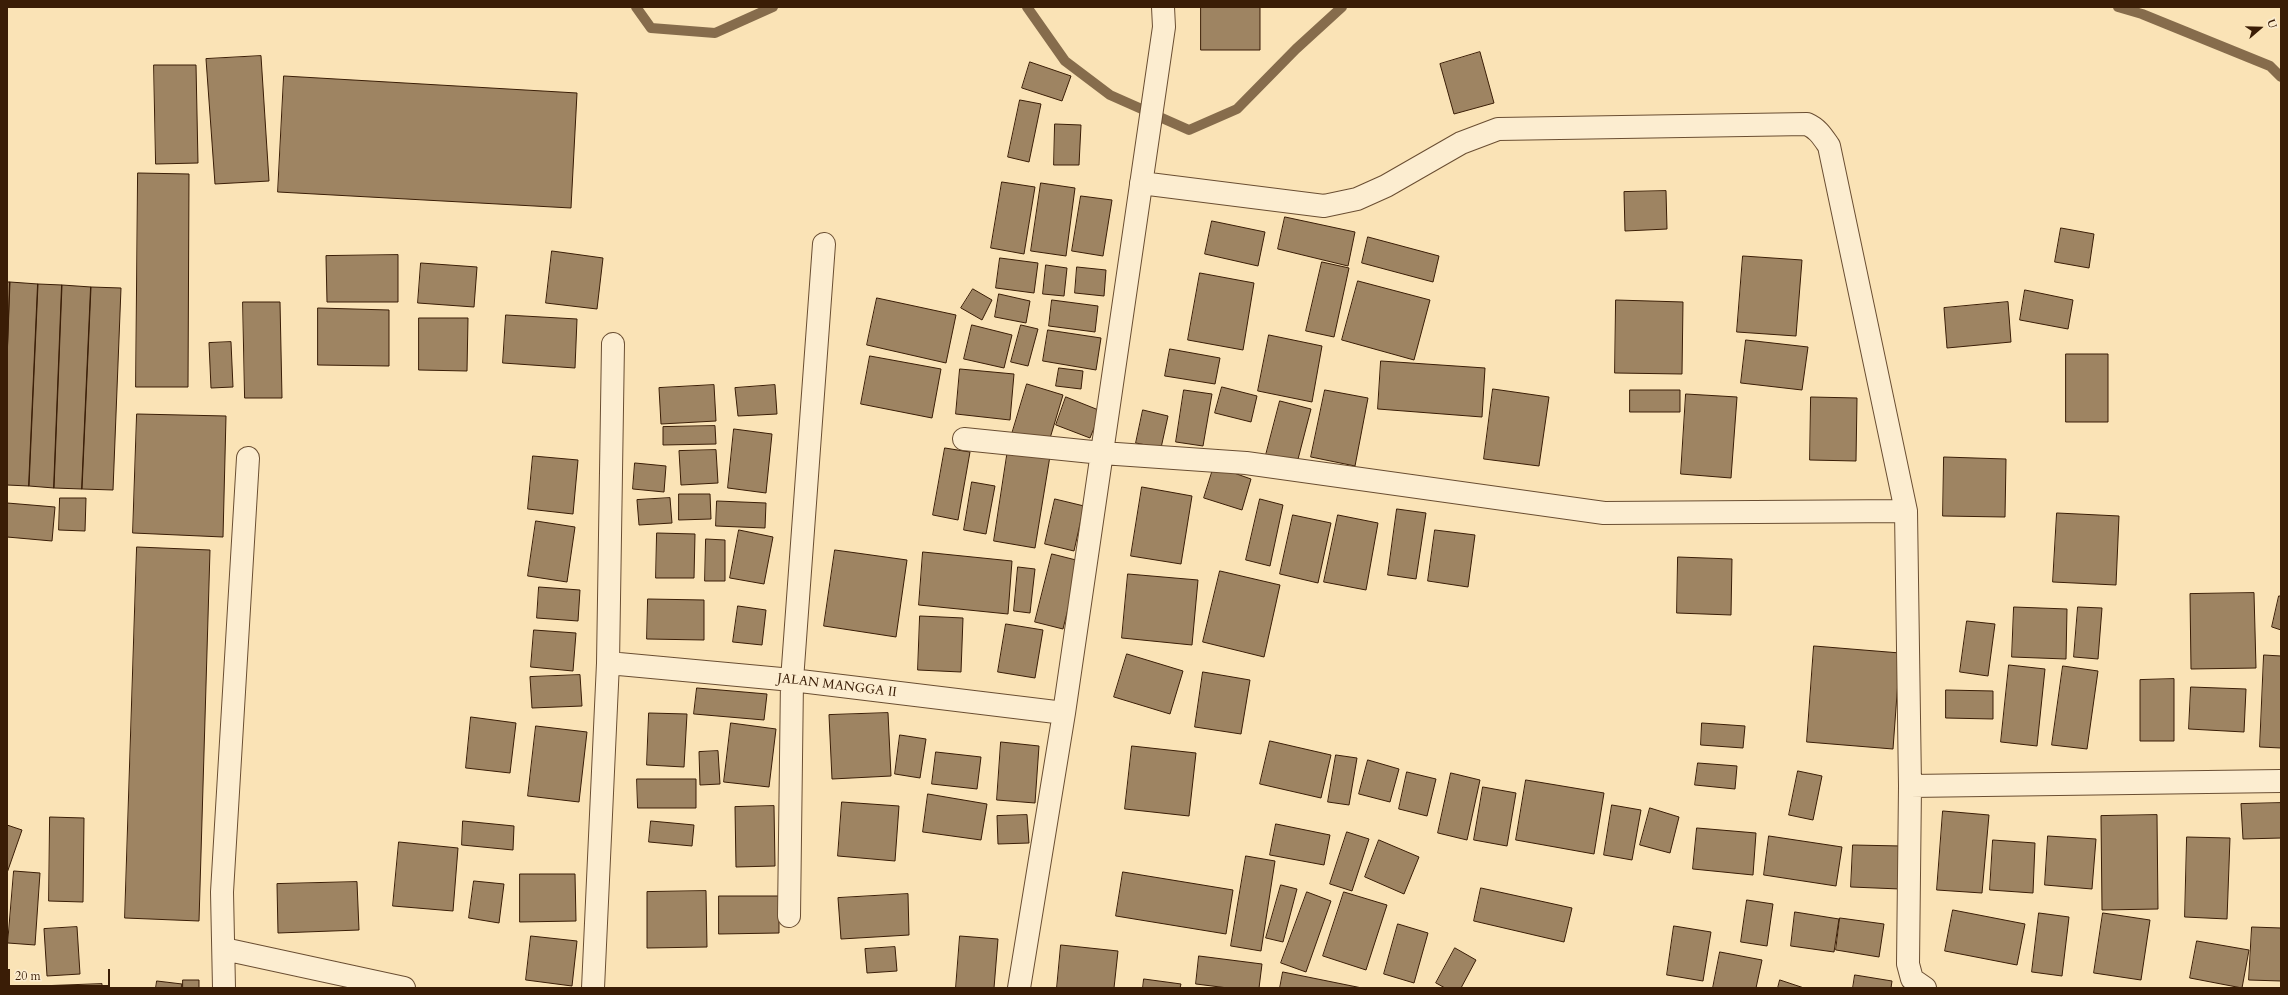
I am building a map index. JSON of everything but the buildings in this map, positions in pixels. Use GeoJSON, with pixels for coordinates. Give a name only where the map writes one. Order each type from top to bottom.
{"type":"FeatureCollection","features":[{"type":"Feature","properties":{"kind":"street"},"geometry":{"type":"LineString","coordinates":[[1020,988],[1064,713],[1141,183],[1163,17]]}},
{"type":"Feature","properties":{"kind":"street"},"geometry":{"type":"LineString","coordinates":[[1141,183],[1324,206],[1358,199],[1386,186],[1460,143],[1498,129],[1807,124],[1814,127],[1828,146],[1906,511],[1910,786],[1908,964],[1912,979],[1925,988]]}},
{"type":"Feature","properties":{"kind":"street"},"geometry":{"type":"LineString","coordinates":[[789,916],[792,680],[824,244]]}},
{"type":"Feature","properties":{"kind":"street"},"geometry":{"type":"LineString","coordinates":[[593,988],[608,663],[613,344]]}},
{"type":"Feature","properties":{"kind":"street"},"geometry":{"type":"LineString","coordinates":[[964,439],[1102,453],[1246,463],[1604,513],[1906,511]]}},
{"type":"Feature","properties":{"kind":"street"},"geometry":{"type":"LineString","coordinates":[[224,988],[222,892],[248,458]]}},
{"type":"Feature","properties":{"kind":"street","name":"JALAN MANGGA II"},"geometry":{"type":"LineString","coordinates":[[608,663],[792,680],[1064,713]]}},
{"type":"Feature","properties":{"kind":"street"},"geometry":{"type":"LineString","coordinates":[[1910,786],[2281,781]]}},
{"type":"Feature","properties":{"kind":"street"},"geometry":{"type":"LineString","coordinates":[[224,949],[404,988]]}},
{"type":"Feature","properties":{"kind":"waterway"},"geometry":{"type":"LineString","coordinates":[[636,7],[651,28],[715,33],[773,7]]}},
{"type":"Feature","properties":{"kind":"waterway"},"geometry":{"type":"LineString","coordinates":[[1027,7],[1065,61],[1110,95],[1189,130],[1237,109],[1296,49],[1342,7]]}},
{"type":"Feature","properties":{"kind":"waterway"},"geometry":{"type":"LineString","coordinates":[[2118,7],[2142,14],[2270,66],[2281,77]]}}]}
